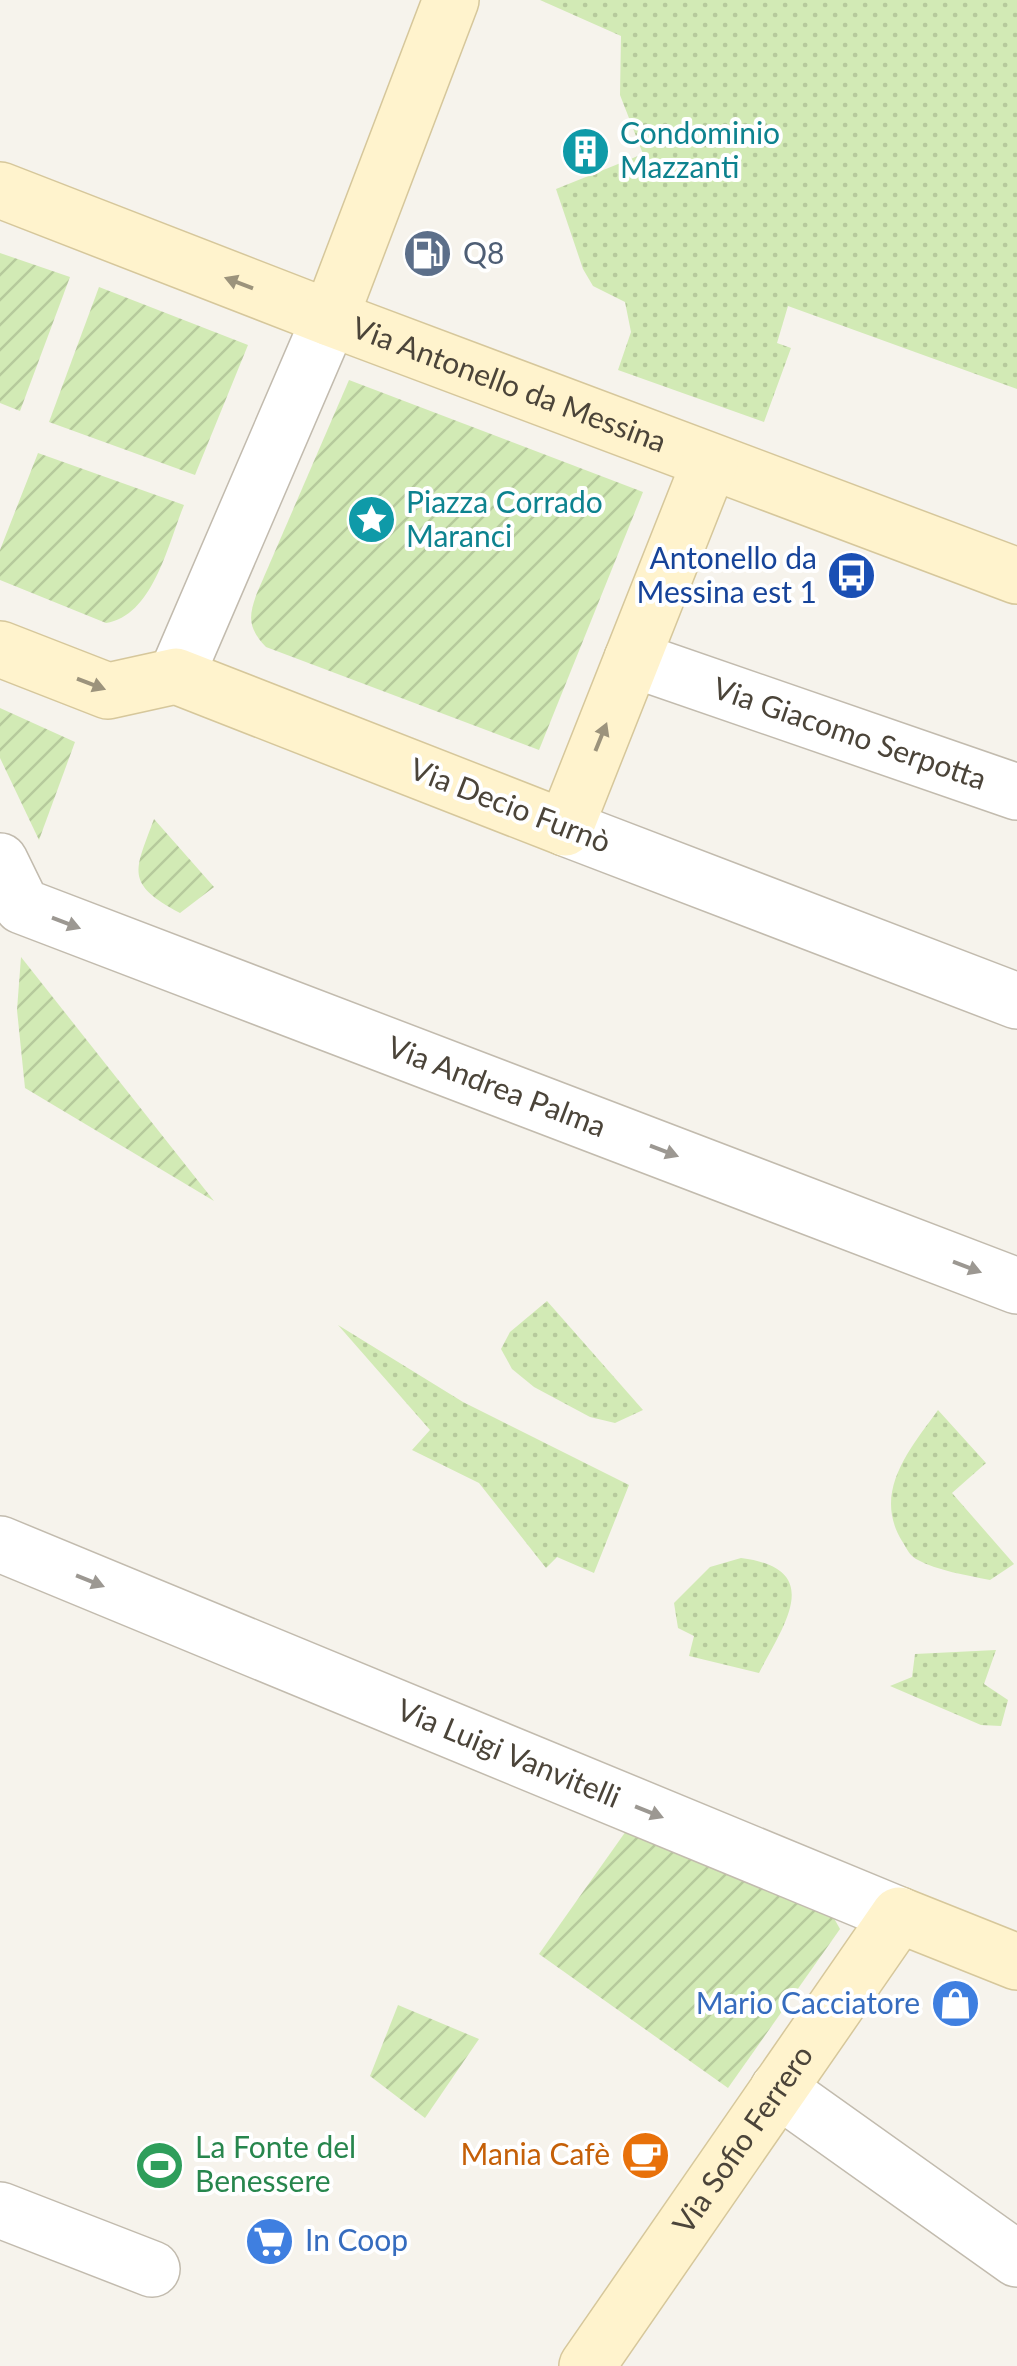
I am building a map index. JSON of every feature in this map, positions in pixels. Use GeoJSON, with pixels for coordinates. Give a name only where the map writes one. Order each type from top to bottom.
{"type":"FeatureCollection","features":[{"type":"Feature","properties":{"kind":"street"},"geometry":{"type":"LineString","coordinates":[[0,649],[108,691],[176,676],[330,318],[451,0]]}},
{"type":"Feature","properties":{"kind":"street","name":"Via Antonello da Messina"},"geometry":{"type":"LineString","coordinates":[[0,190],[1017,576]]}},
{"type":"Feature","properties":{"kind":"street"},"geometry":{"type":"LineString","coordinates":[[566,828],[657,667],[710,462]]}},
{"type":"Feature","properties":{"kind":"street","name":"Via Giacomo Serpotta"},"geometry":{"type":"LineString","coordinates":[[657,667],[1017,792]]}},
{"type":"Feature","properties":{"kind":"street","name":"Via Decio Furnò"},"geometry":{"type":"LineString","coordinates":[[176,676],[1017,1002]]}},
{"type":"Feature","properties":{"kind":"street","name":"Via Andrea Palma"},"geometry":{"type":"LineString","coordinates":[[0,861],[22,906],[1017,1286]]}},
{"type":"Feature","properties":{"kind":"street","name":"Via Luigi Vanvitelli"},"geometry":{"type":"LineString","coordinates":[[0,1544],[1017,1962]]}},
{"type":"Feature","properties":{"kind":"street","name":"Via Sofio Ferrero"},"geometry":{"type":"LineString","coordinates":[[586,2366],[900,1914]]}},
{"type":"Feature","properties":{"kind":"street"},"geometry":{"type":"LineString","coordinates":[[778,2089],[1017,2260]]}},
{"type":"Feature","properties":{"kind":"street"},"geometry":{"type":"LineString","coordinates":[[0,2210],[152,2269]]}},
{"type":"Feature","properties":{"kind":"green space"},"geometry":{"type":"Polygon","coordinates":[[[540,0],[1017,0],[1017,389],[788,306],[777,343],[791,348],[764,422],[618,370],[631,332],[625,302],[593,286],[583,269],[556,189],[643,154],[620,95],[621,36],[540,0]]]}},
{"type":"Feature","properties":{"kind":"green space"},"geometry":{"type":"Polygon","coordinates":[[[0,253],[70,277],[20,411],[0,403],[0,253]]]}},
{"type":"Feature","properties":{"kind":"green space"},"geometry":{"type":"Polygon","coordinates":[[[99,287],[248,345],[195,475],[49,422],[99,287]]]}},
{"type":"Feature","properties":{"kind":"green space"},"geometry":{"type":"Polygon","coordinates":[[[349,380],[643,492],[539,750],[266,647],[256,634],[251,616],[257,593],[349,380]]]}},
{"type":"Feature","properties":{"kind":"green space"},"geometry":{"type":"Polygon","coordinates":[[[38,453],[184,505],[157,576],[136,607],[122,618],[106,623],[0,580],[0,550],[38,453]]]}},
{"type":"Feature","properties":{"kind":"green space"},"geometry":{"type":"Polygon","coordinates":[[[0,708],[75,742],[39,840],[0,758],[0,708]]]}},
{"type":"Feature","properties":{"kind":"green space"},"geometry":{"type":"Polygon","coordinates":[[[154,819],[214,887],[180,913],[150,893],[139,874],[142,851],[154,819]]]}},
{"type":"Feature","properties":{"kind":"green space"},"geometry":{"type":"Polygon","coordinates":[[[21,957],[214,1201],[25,1088],[17,1010],[21,957]]]}},
{"type":"Feature","properties":{"kind":"green space"},"geometry":{"type":"Polygon","coordinates":[[[547,1301],[643,1410],[615,1423],[590,1417],[534,1387],[512,1369],[501,1349],[510,1332],[547,1301]]]}},
{"type":"Feature","properties":{"kind":"green space"},"geometry":{"type":"Polygon","coordinates":[[[338,1325],[463,1402],[629,1485],[594,1573],[557,1557],[546,1568],[479,1483],[412,1450],[430,1430],[338,1325]]]}},
{"type":"Feature","properties":{"kind":"green space"},"geometry":{"type":"Polygon","coordinates":[[[938,1410],[986,1463],[952,1493],[1014,1564],[990,1580],[943,1570],[916,1559],[894,1523],[891,1505],[898,1472],[938,1410]]]}},
{"type":"Feature","properties":{"kind":"green space"},"geometry":{"type":"Polygon","coordinates":[[[741,1558],[767,1564],[783,1574],[791,1586],[787,1618],[759,1673],[689,1656],[694,1636],[678,1628],[674,1603],[710,1567],[741,1558]]]}},
{"type":"Feature","properties":{"kind":"green space"},"geometry":{"type":"Polygon","coordinates":[[[996,1650],[984,1684],[1008,1700],[1001,1726],[981,1725],[890,1686],[912,1677],[915,1654],[996,1650]]]}},
{"type":"Feature","properties":{"kind":"green space"},"geometry":{"type":"Polygon","coordinates":[[[631,1824],[827,1906],[840,1929],[728,2088],[539,1954],[631,1824]]]}},
{"type":"Feature","properties":{"kind":"green space"},"geometry":{"type":"Polygon","coordinates":[[[398,2005],[479,2039],[425,2118],[370,2076],[398,2005]]]}},
{"type":"Feature","properties":{"kind":"place","name":"Condominio Mazzanti"},"geometry":{"type":"Point","coordinates":[585,151]}},
{"type":"Feature","properties":{"kind":"place","name":"Q8"},"geometry":{"type":"Point","coordinates":[428,254]}},
{"type":"Feature","properties":{"kind":"place","name":"Piazza Corrado Maranci"},"geometry":{"type":"Point","coordinates":[371,520]}},
{"type":"Feature","properties":{"kind":"place","name":"Antonello da Messina est 1"},"geometry":{"type":"Point","coordinates":[852,576]}},
{"type":"Feature","properties":{"kind":"place","name":"Mario Cacciatore"},"geometry":{"type":"Point","coordinates":[955,2004]}},
{"type":"Feature","properties":{"kind":"place","name":"Mania Cafè"},"geometry":{"type":"Point","coordinates":[645,2155]}},
{"type":"Feature","properties":{"kind":"place","name":"La Fonte del Benessere"},"geometry":{"type":"Point","coordinates":[160,2165]}},
{"type":"Feature","properties":{"kind":"place","name":"In Coop"},"geometry":{"type":"Point","coordinates":[270,2241]}}]}
